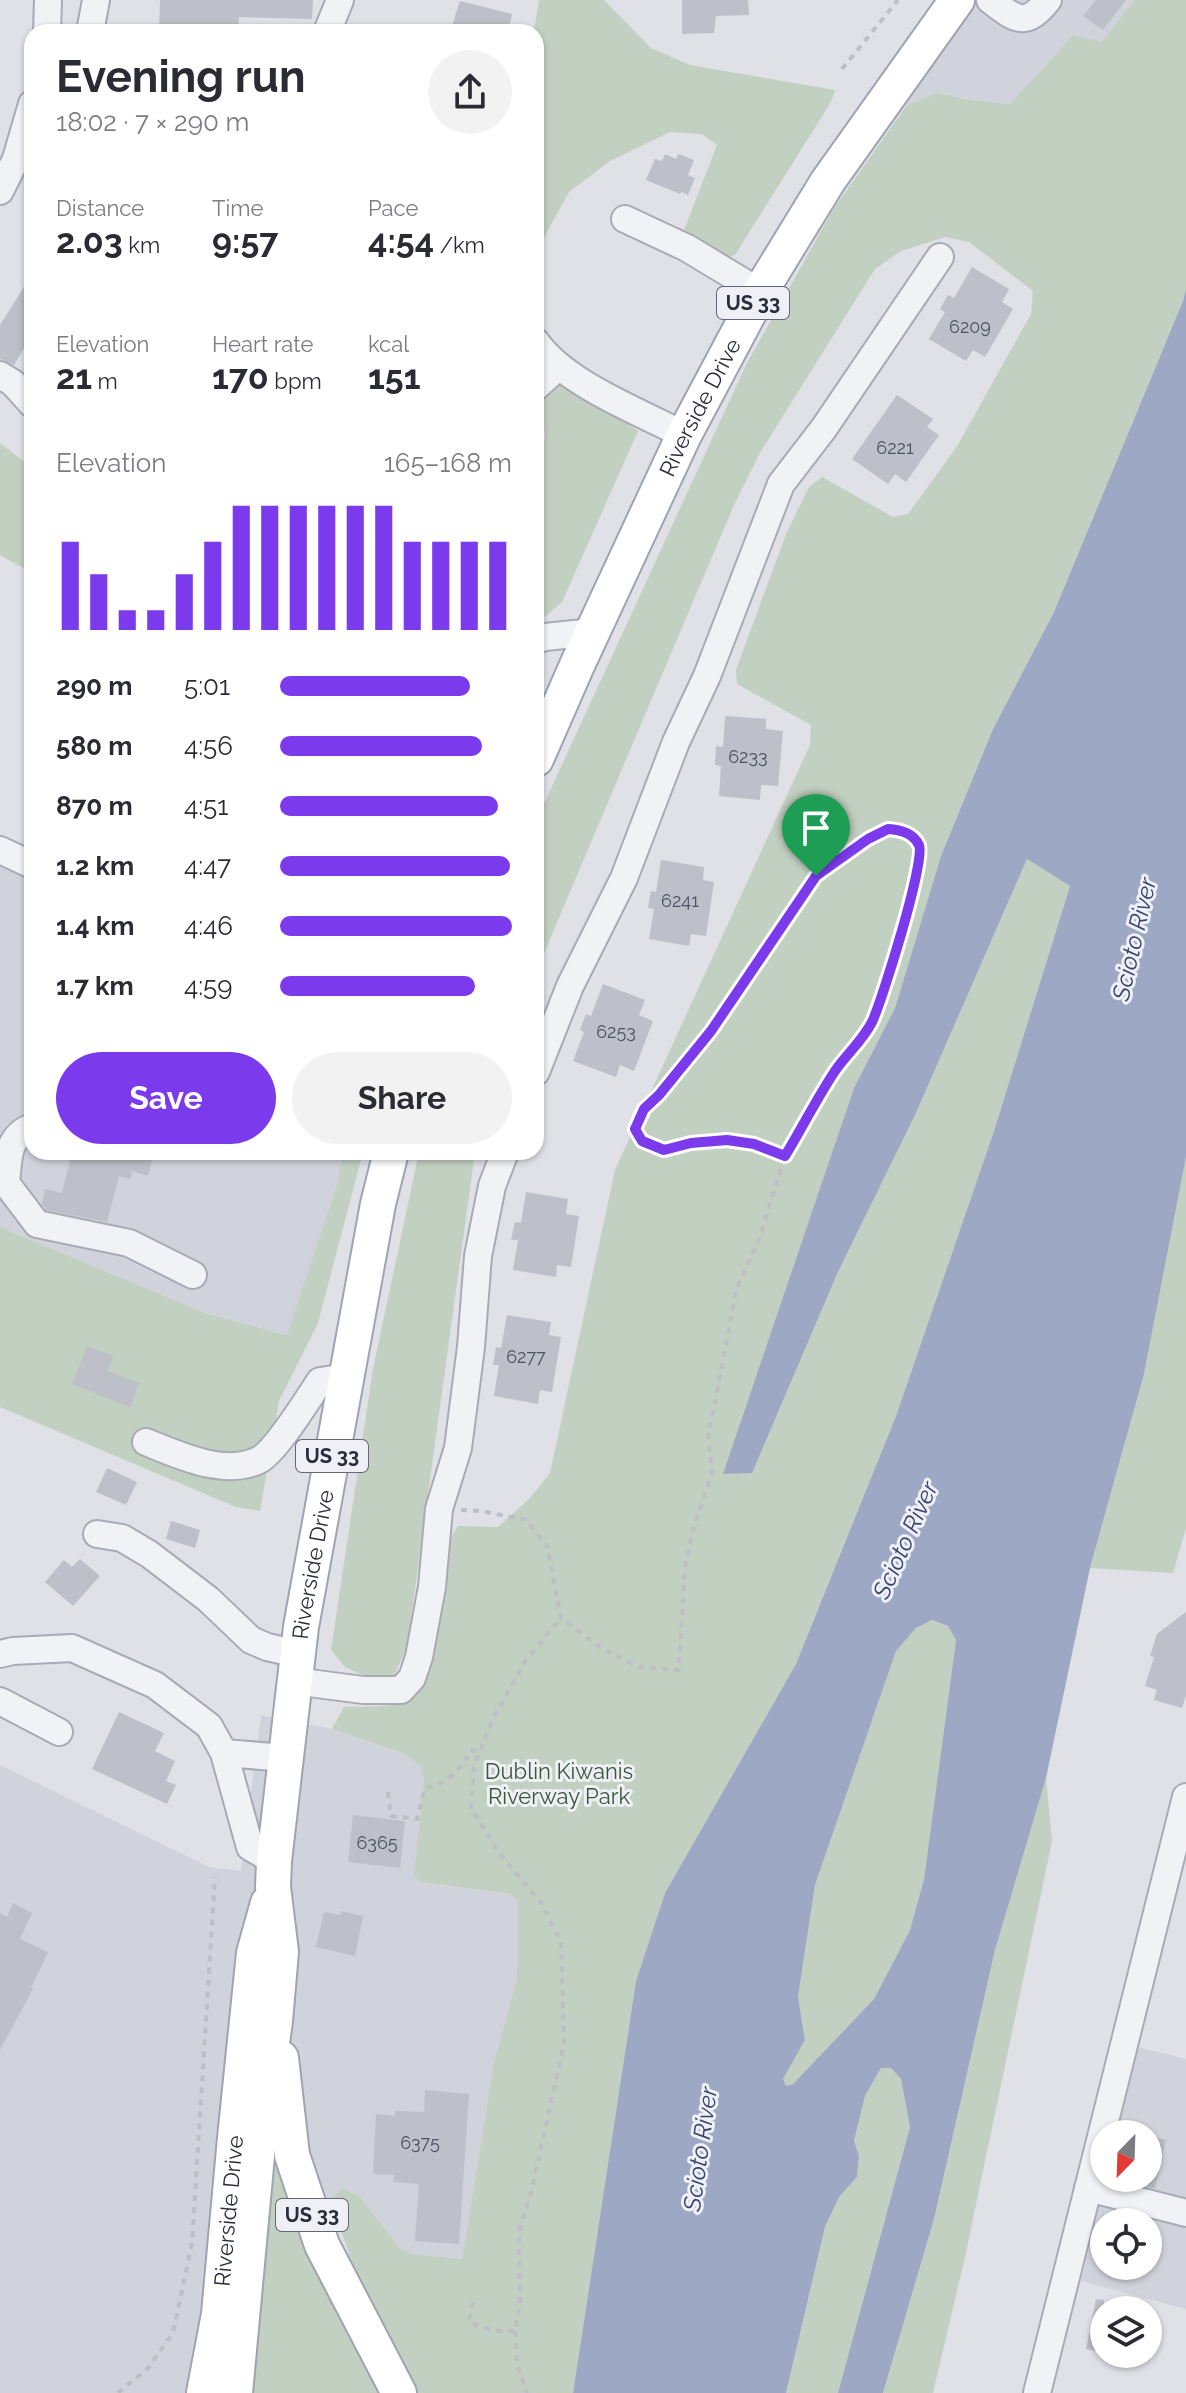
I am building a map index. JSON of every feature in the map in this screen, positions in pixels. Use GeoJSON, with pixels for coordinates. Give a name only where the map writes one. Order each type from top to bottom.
{"type":"FeatureCollection","features":[{"type":"Feature","properties":{"kind":"main road","name":"Riverside Drive"},"geometry":{"type":"LineString","coordinates":[[544,741],[684,435],[760,292],[828,181],[957,0]]}},
{"type":"Feature","properties":{"kind":"main road","name":"Riverside Drive"},"geometry":{"type":"LineString","coordinates":[[204,2393],[219,2314],[254,1953],[273,1874],[296,1668],[346,1377],[389,1160]]}},
{"type":"Feature","properties":{"kind":"main road","name":"Riverside Drive"},"geometry":{"type":"LineString","coordinates":[[235,2393],[258,2145],[281,1952],[273,1874]]}},
{"type":"Feature","properties":{"kind":"main road","name":"US 33"},"geometry":{"type":"LineString","coordinates":[[275,2021],[285,2080],[292,2155],[322,2245],[399,2393]]}},
{"type":"Feature","properties":{"kind":"main road","name":"US 33"},"geometry":{"type":"LineString","coordinates":[[179,2393],[196,2345],[206,2276],[233,2158]]}},
{"type":"Feature","properties":{"kind":"street"},"geometry":{"type":"LineString","coordinates":[[48,0],[51,24]]}},
{"type":"Feature","properties":{"kind":"street"},"geometry":{"type":"LineString","coordinates":[[92,24],[96,0]]}},
{"type":"Feature","properties":{"kind":"street"},"geometry":{"type":"LineString","coordinates":[[330,24],[340,0]]}},
{"type":"Feature","properties":{"kind":"street"},"geometry":{"type":"LineString","coordinates":[[990,0],[1010,15],[1024,20],[1039,12],[1048,0]]}},
{"type":"Feature","properties":{"kind":"street"},"geometry":{"type":"LineString","coordinates":[[0,191],[24,163]]}},
{"type":"Feature","properties":{"kind":"street"},"geometry":{"type":"LineString","coordinates":[[625,219],[687,248],[760,292]]}},
{"type":"Feature","properties":{"kind":"street"},"geometry":{"type":"LineString","coordinates":[[544,1052],[570,986],[624,878],[781,484],[824,428],[940,257]]}},
{"type":"Feature","properties":{"kind":"street"},"geometry":{"type":"LineString","coordinates":[[544,351],[558,367],[581,383],[684,435]]}},
{"type":"Feature","properties":{"kind":"street"},"geometry":{"type":"LineString","coordinates":[[544,380],[558,367]]}},
{"type":"Feature","properties":{"kind":"street"},"geometry":{"type":"LineString","coordinates":[[0,375],[24,395]]}},
{"type":"Feature","properties":{"kind":"street"},"geometry":{"type":"LineString","coordinates":[[544,637],[593,632]]}},
{"type":"Feature","properties":{"kind":"street"},"geometry":{"type":"LineString","coordinates":[[0,850],[24,861]]}},
{"type":"Feature","properties":{"kind":"street"},"geometry":{"type":"LineString","coordinates":[[24,1130],[10,1147],[6,1183],[37,1224],[129,1243],[193,1275]]}},
{"type":"Feature","properties":{"kind":"street"},"geometry":{"type":"LineString","coordinates":[[97,1534],[122,1538],[149,1554],[208,1599],[251,1640],[267,1647],[296,1668],[363,1690],[401,1690],[412,1678],[419,1657],[432,1587],[439,1509],[458,1448],[471,1347],[478,1256],[492,1186],[502,1160]]}},
{"type":"Feature","properties":{"kind":"street"},"geometry":{"type":"LineString","coordinates":[[146,1442],[195,1462],[237,1466],[261,1459],[320,1381],[346,1377]]}},
{"type":"Feature","properties":{"kind":"street"},"geometry":{"type":"LineString","coordinates":[[0,1654],[72,1648],[155,1685],[209,1726],[224,1753],[250,1847],[273,1874]]}},
{"type":"Feature","properties":{"kind":"street"},"geometry":{"type":"LineString","coordinates":[[0,1701],[59,1732]]}},
{"type":"Feature","properties":{"kind":"street"},"geometry":{"type":"LineString","coordinates":[[224,1753],[286,1758]]}},
{"type":"Feature","properties":{"kind":"street"},"geometry":{"type":"LineString","coordinates":[[1037,2393],[1186,1797]]}},
{"type":"Feature","properties":{"kind":"street"},"geometry":{"type":"LineString","coordinates":[[1088,2188],[1186,2213]]}},
{"type":"Feature","properties":{"kind":"path"},"geometry":{"type":"LineString","coordinates":[[842,69],[898,0]]}},
{"type":"Feature","properties":{"kind":"path"},"geometry":{"type":"LineString","coordinates":[[439,1509],[481,1511],[526,1520],[547,1546],[561,1618],[601,1648],[639,1667],[679,1670],[685,1566],[712,1472],[708,1433],[736,1290],[758,1242],[785,1156],[834,1073],[871,1024],[891,969],[919,869],[920,848],[913,837],[901,830],[888,829],[875,834],[816,876],[711,1031],[644,1109],[635,1129],[642,1141],[664,1150],[691,1143],[727,1140],[754,1144],[785,1156]]}},
{"type":"Feature","properties":{"kind":"path"},"geometry":{"type":"LineString","coordinates":[[527,2393],[517,2365],[515,2331],[520,2303],[519,2231],[531,2192],[564,2044],[561,1942],[540,1901],[499,1853],[471,1808],[474,1766],[493,1719],[526,1660],[561,1618]]}},
{"type":"Feature","properties":{"kind":"path"},"geometry":{"type":"LineString","coordinates":[[388,1792],[391,1816],[417,1819],[425,1788],[434,1787],[456,1771],[471,1750],[480,1751]]}},
{"type":"Feature","properties":{"kind":"path"},"geometry":{"type":"LineString","coordinates":[[118,2393],[148,2368],[173,2333],[192,2243],[215,1877]]}},
{"type":"Feature","properties":{"kind":"path"},"geometry":{"type":"LineString","coordinates":[[473,2302],[469,2321],[499,2332],[515,2331]]}},
{"type":"Feature","properties":{"kind":"shaded area"},"geometry":{"type":"Polygon","coordinates":[[[951,0],[1134,0],[1102,42],[1073,35],[1010,104],[938,93],[907,105],[880,91],[951,0]]]}},
{"type":"Feature","properties":{"kind":"shaded area"},"geometry":{"type":"Polygon","coordinates":[[[0,863],[24,875],[24,1160],[341,1160],[336,1188],[288,1335],[205,1313],[0,1227],[0,863]]]}},
{"type":"Feature","properties":{"kind":"shaded area"},"geometry":{"type":"Polygon","coordinates":[[[261,1715],[332,1729],[406,1754],[421,1767],[424,1779],[423,1882],[512,1894],[518,1900],[517,1978],[494,2062],[462,2259],[411,2254],[401,2249],[359,2196],[342,2188],[330,2200],[222,2178],[206,2393],[0,2393],[0,1765],[209,1867],[241,1871],[261,1715]]]}},
{"type":"Feature","properties":{"kind":"shaded area"},"geometry":{"type":"Polygon","coordinates":[[[1137,2047],[1186,2059],[1186,2309],[1162,2303],[1162,2296],[1137,2296],[1081,2281],[1090,2244],[1090,2280],[1162,2280],[1162,2208],[1099,2208],[1103,2192],[1162,2192],[1162,2120],[1119,2120],[1137,2047]]]}},
{"type":"Feature","properties":{"kind":"green space"},"geometry":{"type":"Polygon","coordinates":[[[539,0],[604,0],[651,48],[690,65],[835,90],[831,102],[735,255],[720,259],[685,244],[684,230],[717,145],[702,134],[670,132],[610,161],[569,192],[544,237],[544,24],[535,24],[539,0]]]}},
{"type":"Feature","properties":{"kind":"green space","name":"Dublin Kiwanis Riverway Park"},"geometry":{"type":"Polygon","coordinates":[[[1134,0],[1186,0],[1186,289],[1183,301],[1054,612],[993,729],[941,856],[895,1008],[854,1088],[724,1474],[837,1274],[916,1113],[1027,859],[1070,886],[994,1131],[896,1416],[796,1664],[665,1893],[636,1981],[573,2393],[418,2393],[366,2301],[330,2200],[342,2188],[359,2196],[401,2249],[411,2254],[462,2259],[494,2062],[517,1978],[518,1901],[511,1894],[422,1882],[414,1876],[424,1779],[421,1767],[406,1754],[332,1729],[344,1707],[392,1705],[416,1696],[428,1669],[433,1647],[450,1539],[458,1526],[498,1527],[530,1498],[550,1473],[615,1170],[810,745],[811,725],[737,684],[736,670],[786,534],[809,487],[822,477],[893,517],[908,514],[956,448],[1031,314],[1033,291],[969,242],[945,237],[901,251],[875,269],[761,451],[734,505],[544,953],[544,804],[747,363],[834,208],[907,105],[938,93],[1010,104],[1073,35],[1102,42],[1134,0]]]}},
{"type":"Feature","properties":{"kind":"green space"},"geometry":{"type":"Polygon","coordinates":[[[544,368],[638,431],[562,602],[544,617],[544,441],[544,368]]]}},
{"type":"Feature","properties":{"kind":"green space"},"geometry":{"type":"Polygon","coordinates":[[[0,443],[24,462],[24,568],[0,555],[0,443]]]}},
{"type":"Feature","properties":{"kind":"green space"},"geometry":{"type":"Polygon","coordinates":[[[1186,1157],[1186,1528],[1173,1573],[1090,1568],[1144,1374],[1186,1157]]]}},
{"type":"Feature","properties":{"kind":"green space"},"geometry":{"type":"Polygon","coordinates":[[[341,1160],[361,1160],[318,1323],[279,1401],[260,1511],[236,1507],[0,1407],[0,1227],[205,1313],[287,1335],[336,1188],[341,1160]]]}},
{"type":"Feature","properties":{"kind":"green space"},"geometry":{"type":"Polygon","coordinates":[[[417,1160],[474,1160],[407,1647],[394,1676],[373,1680],[345,1667],[331,1650],[373,1369],[417,1160]]]}},
{"type":"Feature","properties":{"kind":"green space"},"geometry":{"type":"Polygon","coordinates":[[[931,1620],[948,1626],[956,1640],[924,1879],[910,1930],[874,1999],[793,2084],[786,2086],[782,2079],[805,2040],[798,1997],[815,1885],[896,1651],[916,1628],[931,1620]]]}},
{"type":"Feature","properties":{"kind":"green space"},"geometry":{"type":"Polygon","coordinates":[[[1046,1778],[1052,1841],[965,2257],[933,2393],[883,2393],[934,2219],[995,1950],[1046,1778]]]}},
{"type":"Feature","properties":{"kind":"green space"},"geometry":{"type":"Polygon","coordinates":[[[881,2068],[891,2068],[901,2078],[910,2127],[838,2393],[786,2393],[825,2227],[839,2197],[857,2177],[859,2156],[854,2141],[865,2096],[881,2068]]]}},
{"type":"Feature","properties":{"kind":"green space"},"geometry":{"type":"Polygon","coordinates":[[[263,2142],[283,2142],[391,2393],[241,2393],[263,2142]]]}},
{"type":"Feature","properties":{"kind":"water","name":"Scioto River"},"geometry":{"type":"Polygon","coordinates":[[[1186,289],[1186,1157],[1144,1374],[1090,1568],[1046,1778],[995,1950],[934,2219],[883,2393],[838,2393],[910,2127],[901,2079],[891,2068],[881,2068],[865,2096],[854,2141],[859,2156],[857,2177],[839,2197],[825,2227],[786,2393],[573,2393],[636,1981],[665,1893],[796,1664],[896,1416],[994,1131],[1070,886],[1027,859],[916,1113],[837,1274],[752,1473],[723,1474],[854,1088],[895,1008],[941,856],[993,729],[1054,612],[1186,289]],[[932,1620],[916,1628],[896,1651],[815,1885],[798,1997],[805,2040],[783,2079],[786,2086],[793,2084],[874,1999],[910,1930],[924,1879],[956,1640],[948,1626],[932,1620]]]}},
{"type":"Feature","properties":{"kind":"building"},"geometry":{"type":"Polygon","coordinates":[[[160,0],[313,0],[312,19],[239,17],[239,24],[159,24],[160,0]]]}},
{"type":"Feature","properties":{"kind":"building"},"geometry":{"type":"Polygon","coordinates":[[[682,0],[748,0],[749,15],[716,16],[714,33],[682,34],[682,0]]]}},
{"type":"Feature","properties":{"kind":"building"},"geometry":{"type":"Polygon","coordinates":[[[1096,0],[1126,0],[1103,30],[1083,16],[1096,0]]]}},
{"type":"Feature","properties":{"kind":"building"},"geometry":{"type":"Polygon","coordinates":[[[460,1],[512,14],[510,24],[453,24],[460,1]]]}},
{"type":"Feature","properties":{"kind":"building"},"geometry":{"type":"Polygon","coordinates":[[[665,154],[676,159],[678,154],[694,160],[688,175],[695,178],[688,195],[646,180],[655,159],[662,161],[665,154]]]}},
{"type":"Feature","properties":{"kind":"building"},"geometry":{"type":"Polygon","coordinates":[[[972,267],[1009,289],[1002,302],[1013,309],[985,357],[973,350],[966,361],[929,339],[945,312],[940,309],[948,295],[954,298],[972,267]]]}},
{"type":"Feature","properties":{"kind":"building"},"geometry":{"type":"Polygon","coordinates":[[[24,287],[24,348],[14,365],[0,359],[0,325],[24,287]]]}},
{"type":"Feature","properties":{"kind":"building"},"geometry":{"type":"Polygon","coordinates":[[[897,395],[933,419],[927,427],[939,435],[906,482],[895,474],[888,484],[852,459],[897,395]]]}},
{"type":"Feature","properties":{"kind":"building"},"geometry":{"type":"Polygon","coordinates":[[[725,716],[766,719],[766,729],[783,731],[778,786],[761,785],[760,800],[719,796],[721,766],[715,765],[716,746],[723,747],[725,716]]]}},
{"type":"Feature","properties":{"kind":"building"},"geometry":{"type":"Polygon","coordinates":[[[661,860],[704,867],[703,880],[714,882],[706,936],[691,934],[689,946],[649,939],[654,909],[648,908],[651,891],[656,892],[661,860]]]}},
{"type":"Feature","properties":{"kind":"building"},"geometry":{"type":"Polygon","coordinates":[[[603,984],[645,1000],[639,1015],[653,1021],[634,1071],[620,1065],[616,1077],[573,1061],[584,1032],[580,1030],[586,1014],[591,1016],[603,984]]]}},
{"type":"Feature","properties":{"kind":"building"},"geometry":{"type":"Polygon","coordinates":[[[70,1160],[152,1160],[148,1176],[132,1171],[130,1179],[119,1176],[107,1222],[46,1210],[42,1204],[45,1189],[62,1193],[70,1160]]]}},
{"type":"Feature","properties":{"kind":"building"},"geometry":{"type":"Polygon","coordinates":[[[526,1192],[568,1199],[566,1214],[579,1216],[571,1267],[557,1265],[556,1277],[513,1270],[518,1240],[511,1240],[515,1222],[521,1223],[526,1192]]]}},
{"type":"Feature","properties":{"kind":"building"},"geometry":{"type":"Polygon","coordinates":[[[507,1315],[551,1322],[549,1335],[561,1337],[552,1392],[540,1390],[538,1404],[494,1396],[499,1365],[493,1365],[496,1347],[501,1348],[507,1315]]]}},
{"type":"Feature","properties":{"kind":"building"},"geometry":{"type":"Polygon","coordinates":[[[87,1346],[113,1356],[107,1371],[139,1383],[130,1407],[72,1384],[87,1346]]]}},
{"type":"Feature","properties":{"kind":"building"},"geometry":{"type":"Polygon","coordinates":[[[107,1468],[137,1482],[126,1505],[96,1492],[107,1468]]]}},
{"type":"Feature","properties":{"kind":"building"},"geometry":{"type":"Polygon","coordinates":[[[171,1521],[200,1530],[195,1548],[166,1539],[171,1521]]]}},
{"type":"Feature","properties":{"kind":"building"},"geometry":{"type":"Polygon","coordinates":[[[80,1559],[100,1576],[73,1606],[45,1582],[64,1560],[72,1567],[80,1559]]]}},
{"type":"Feature","properties":{"kind":"building"},"geometry":{"type":"Polygon","coordinates":[[[1186,1612],[1186,1696],[1182,1708],[1154,1700],[1157,1690],[1145,1686],[1157,1634],[1186,1612]]]}},
{"type":"Feature","properties":{"kind":"building"},"geometry":{"type":"Polygon","coordinates":[[[119,1712],[164,1733],[155,1751],[175,1761],[166,1781],[176,1785],[167,1804],[92,1769],[119,1712]]]}},
{"type":"Feature","properties":{"kind":"building"},"geometry":{"type":"Polygon","coordinates":[[[353,1815],[405,1821],[400,1868],[348,1862],[353,1815]]]}},
{"type":"Feature","properties":{"kind":"building"},"geometry":{"type":"Polygon","coordinates":[[[13,1903],[32,1913],[20,1939],[48,1952],[33,1989],[0,2050],[0,1913],[7,1917],[13,1903]]]}},
{"type":"Feature","properties":{"kind":"building"},"geometry":{"type":"Polygon","coordinates":[[[341,1911],[363,1916],[355,1956],[316,1947],[324,1912],[340,1915],[341,1911]]]}},
{"type":"Feature","properties":{"kind":"building"},"geometry":{"type":"Polygon","coordinates":[[[425,2090],[469,2094],[459,2244],[415,2241],[419,2184],[393,2182],[394,2175],[373,2174],[376,2114],[395,2116],[395,2111],[424,2112],[425,2090]]]}},
{"type":"Feature","properties":{"kind":"building"},"geometry":{"type":"Polygon","coordinates":[[[1090,2329],[1090,2350],[1086,2349],[1090,2329]]]}},
{"type":"Feature","properties":{"kind":"route"},"geometry":{"type":"LineString","coordinates":[[888,829],[901,830],[913,837],[920,848],[919,869],[891,969],[871,1024],[834,1073],[785,1156],[754,1144],[727,1140],[691,1143],[664,1150],[642,1141],[635,1129],[644,1109],[711,1031],[816,876],[875,834],[888,829]]}}]}
